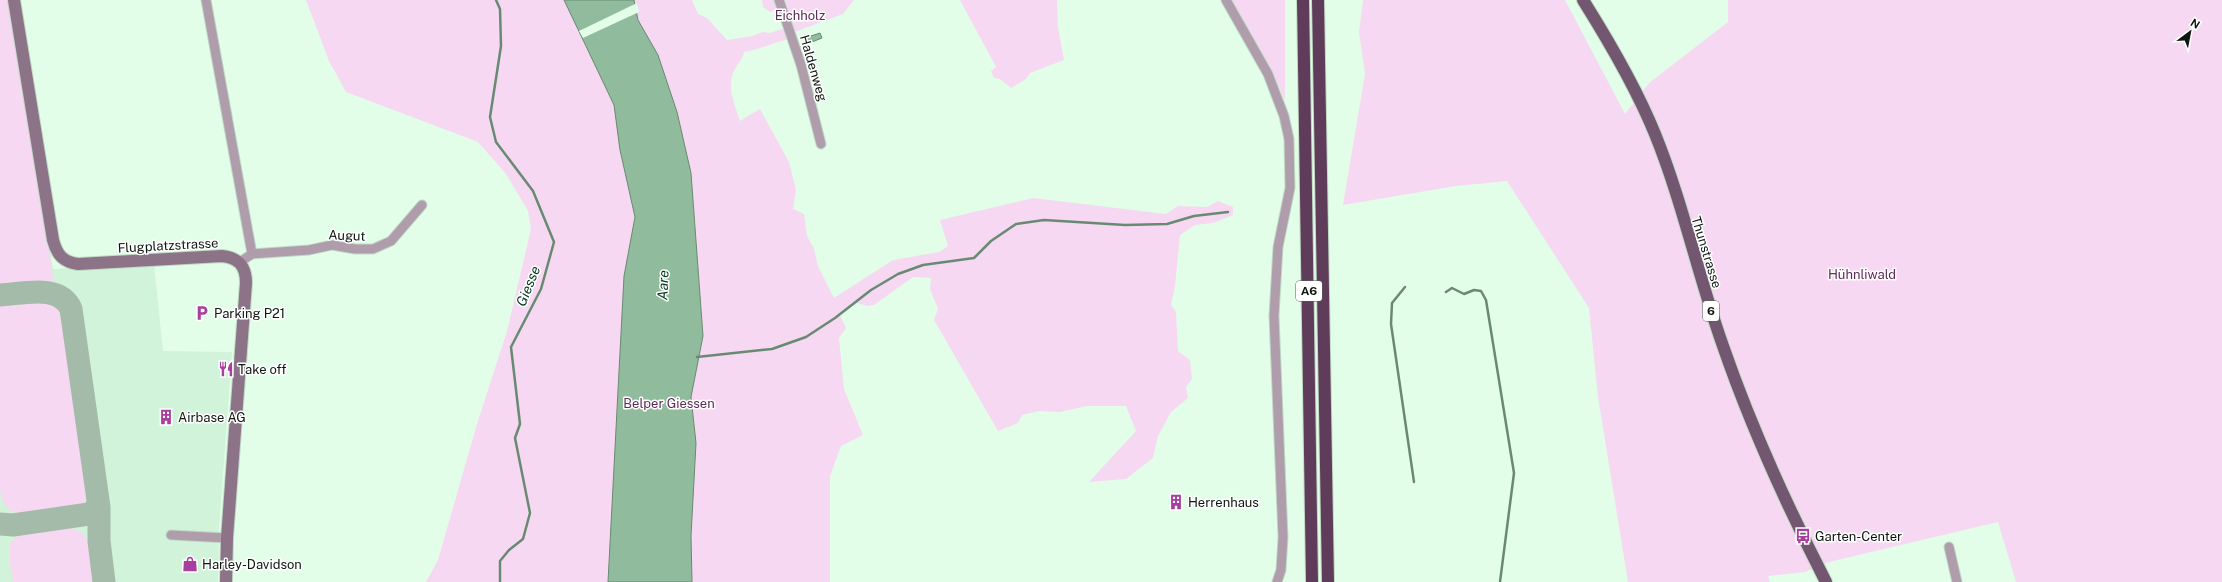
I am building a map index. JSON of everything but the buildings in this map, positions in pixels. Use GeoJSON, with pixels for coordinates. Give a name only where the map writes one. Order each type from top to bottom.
{"type":"FeatureCollection","features":[{"type":"Feature","properties":{"kind":"highway","name":"A6"},"geometry":{"type":"LineString","coordinates":[[1304,0],[1312,582]]}},
{"type":"Feature","properties":{"kind":"highway","name":"A6"},"geometry":{"type":"LineString","coordinates":[[1318,0],[1328,582]]}},
{"type":"Feature","properties":{"kind":"main road","name":"Thunstrasse"},"geometry":{"type":"LineString","coordinates":[[1583,0],[1620,61],[1656,136],[1711,311],[1735,381],[1766,453],[1826,582]]}},
{"type":"Feature","properties":{"kind":"street","name":"Flugplatzstrasse"},"geometry":{"type":"LineString","coordinates":[[14,0],[53,240],[58,254],[64,260],[78,264],[216,255],[228,257],[240,262]]}},
{"type":"Feature","properties":{"kind":"street"},"geometry":{"type":"LineString","coordinates":[[206,0],[252,254],[240,262],[245,271],[246,283],[227,538],[226,582]]}},
{"type":"Feature","properties":{"kind":"street","name":"Haldenweg"},"geometry":{"type":"LineString","coordinates":[[779,0],[801,65],[821,144]]}},
{"type":"Feature","properties":{"kind":"street"},"geometry":{"type":"LineString","coordinates":[[1226,0],[1271,80],[1284,116],[1289,139],[1290,188],[1278,247],[1274,303],[1283,536],[1281,570],[1277,582]]}},
{"type":"Feature","properties":{"kind":"street","name":"Augut"},"geometry":{"type":"LineString","coordinates":[[252,254],[309,250],[332,245],[355,249],[373,249],[391,241],[422,204]]}},
{"type":"Feature","properties":{"kind":"street"},"geometry":{"type":"LineString","coordinates":[[170,535],[227,538]]}},
{"type":"Feature","properties":{"kind":"street"},"geometry":{"type":"LineString","coordinates":[[1949,547],[1957,582]]}},
{"type":"Feature","properties":{"kind":"shaded area"},"geometry":{"type":"Polygon","coordinates":[[[0,0],[10,0],[53,269],[154,265],[163,351],[232,352],[219,529],[218,582],[0,582],[0,0]]]}},
{"type":"Feature","properties":{"kind":"green space"},"geometry":{"type":"Polygon","coordinates":[[[0,0],[11,0],[24,104],[31,119],[54,284],[0,286],[0,0]]]}},
{"type":"Feature","properties":{"kind":"green space","name":"Belper Giessen"},"geometry":{"type":"Polygon","coordinates":[[[306,0],[692,0],[698,14],[707,18],[727,40],[752,36],[763,32],[770,33],[782,29],[786,32],[788,39],[744,52],[732,77],[732,96],[740,121],[760,109],[789,162],[796,190],[793,209],[804,214],[807,236],[814,249],[818,266],[834,298],[893,260],[939,252],[948,246],[940,220],[1033,198],[1166,214],[1178,206],[1207,207],[1218,201],[1233,207],[1233,215],[1213,223],[1195,225],[1180,235],[1175,286],[1171,305],[1176,312],[1178,351],[1190,360],[1192,379],[1186,387],[1188,398],[1171,412],[1158,436],[1153,458],[1126,479],[1089,482],[1136,431],[1126,406],[1087,406],[1060,412],[1039,411],[1022,415],[1018,423],[998,431],[934,320],[938,309],[930,289],[931,278],[913,277],[874,305],[868,306],[857,303],[840,315],[846,328],[839,338],[844,389],[863,435],[841,446],[830,476],[830,582],[426,582],[438,560],[477,424],[507,331],[531,229],[528,211],[506,174],[478,142],[346,92],[329,61],[306,0]]]}},
{"type":"Feature","properties":{"kind":"green space","name":"Eichholz"},"geometry":{"type":"Polygon","coordinates":[[[762,0],[854,0],[843,14],[792,33],[781,8],[770,12],[763,7],[762,0]]]}},
{"type":"Feature","properties":{"kind":"green space"},"geometry":{"type":"Polygon","coordinates":[[[960,0],[1057,0],[1058,27],[1064,60],[1030,73],[1026,79],[1011,88],[1000,79],[994,78],[991,71],[996,67],[960,0]]]}},
{"type":"Feature","properties":{"kind":"green space"},"geometry":{"type":"Polygon","coordinates":[[[1231,0],[1285,0],[1285,101],[1273,72],[1244,27],[1231,0]]]}},
{"type":"Feature","properties":{"kind":"green space","name":"Hühnliwald"},"geometry":{"type":"Polygon","coordinates":[[[1363,0],[1565,0],[1625,114],[1649,83],[1728,22],[1728,0],[2222,0],[2222,582],[2016,582],[1998,522],[1829,562],[1805,572],[1768,576],[1770,582],[1628,582],[1598,397],[1589,308],[1507,181],[1456,186],[1343,205],[1365,74],[1359,32],[1363,0]]]}},
{"type":"Feature","properties":{"kind":"green space"},"geometry":{"type":"Polygon","coordinates":[[[47,299],[58,302],[66,311],[92,491],[87,500],[80,506],[20,514],[8,509],[2,499],[0,490],[0,301],[47,299]]]}},
{"type":"Feature","properties":{"kind":"green space"},"geometry":{"type":"Polygon","coordinates":[[[69,528],[77,530],[87,541],[92,557],[94,582],[13,582],[9,549],[13,540],[19,536],[36,531],[69,528]]]}},
{"type":"Feature","properties":{"kind":"water","name":"Aare"},"geometry":{"type":"Polygon","coordinates":[[[564,0],[634,0],[638,20],[658,55],[677,112],[691,173],[703,336],[691,397],[696,443],[691,536],[692,582],[608,582],[624,276],[635,217],[620,150],[614,105],[564,0]]]}},
{"type":"Feature","properties":{"kind":"water"},"geometry":{"type":"Polygon","coordinates":[[[820,33],[822,38],[807,44],[805,38],[820,33]]]}},
{"type":"Feature","properties":{"kind":"pier"},"geometry":{"type":"Polygon","coordinates":[[[637,3],[639,12],[583,38],[579,31],[637,3]]]}},
{"type":"Feature","properties":{"kind":"waterway","name":"Giesse"},"geometry":{"type":"LineString","coordinates":[[496,0],[500,9],[501,46],[490,117],[496,142],[533,191],[554,242],[541,289],[511,347],[520,424],[515,438],[530,513],[523,539],[509,550],[500,561],[500,582]]}},
{"type":"Feature","properties":{"kind":"waterway"},"geometry":{"type":"LineString","coordinates":[[697,357],[772,349],[806,337],[835,318],[871,290],[898,274],[923,265],[974,258],[991,241],[1016,224],[1044,220],[1125,225],[1167,224],[1194,216],[1228,212]]}},
{"type":"Feature","properties":{"kind":"waterway"},"geometry":{"type":"LineString","coordinates":[[1405,287],[1392,303],[1391,324],[1414,482]]}},
{"type":"Feature","properties":{"kind":"waterway"},"geometry":{"type":"LineString","coordinates":[[1446,292],[1452,288],[1464,294],[1474,290],[1481,291],[1486,300],[1514,473],[1500,582]]}},
{"type":"Feature","properties":{"kind":"taxiway"},"geometry":{"type":"LineString","coordinates":[[0,295],[29,292],[50,293],[66,301],[71,309],[99,507],[99,541],[104,582]]}},
{"type":"Feature","properties":{"kind":"taxiway"},"geometry":{"type":"LineString","coordinates":[[0,524],[13,525],[89,514],[96,509],[98,502]]}},
{"type":"Feature","properties":{"kind":"place","name":"Parking P21"},"geometry":{"type":"Point","coordinates":[202,313]}},
{"type":"Feature","properties":{"kind":"place","name":"Take off"},"geometry":{"type":"Point","coordinates":[226,369]}},
{"type":"Feature","properties":{"kind":"place","name":"Airbase AG"},"geometry":{"type":"Point","coordinates":[166,417]}},
{"type":"Feature","properties":{"kind":"place","name":"Herrenhaus"},"geometry":{"type":"Point","coordinates":[1176,502]}},
{"type":"Feature","properties":{"kind":"place","name":"Garten-Center"},"geometry":{"type":"Point","coordinates":[1803,536]}},
{"type":"Feature","properties":{"kind":"place","name":"Harley-Davidson"},"geometry":{"type":"Point","coordinates":[190,564]}}]}
